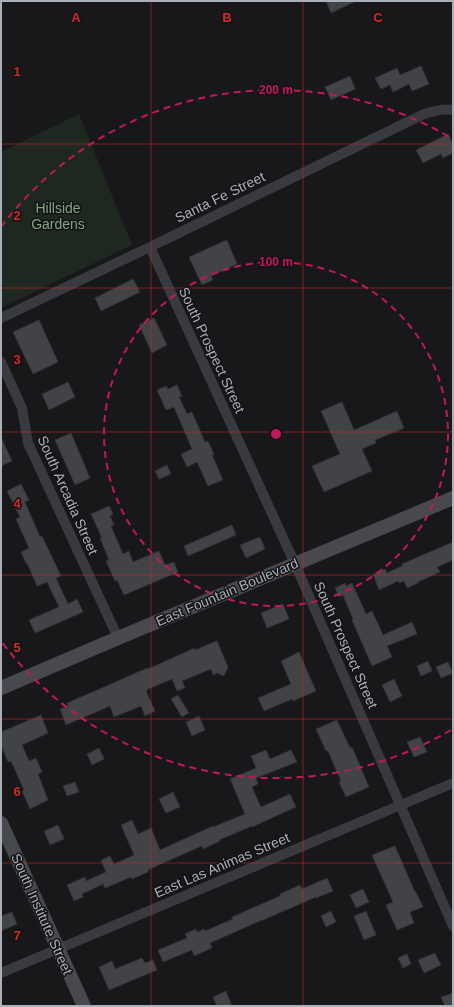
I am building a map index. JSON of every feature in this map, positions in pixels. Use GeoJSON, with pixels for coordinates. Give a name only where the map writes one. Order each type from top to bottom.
{"type":"FeatureCollection","features":[{"type":"Feature","properties":{"kind":"main road","name":"East Fountain Boulevard"},"geometry":{"type":"LineString","coordinates":[[1,688],[453,498]]}},
{"type":"Feature","properties":{"kind":"main road","name":"South Institute Street"},"geometry":{"type":"LineString","coordinates":[[1,823],[84,1006]]}},
{"type":"Feature","properties":{"kind":"street","name":"Santa Fe Street"},"geometry":{"type":"LineString","coordinates":[[1,318],[424,114],[437,110],[453,110]]}},
{"type":"Feature","properties":{"kind":"street","name":"South Prospect Street"},"geometry":{"type":"LineString","coordinates":[[150,247],[295,564],[453,926]]}},
{"type":"Feature","properties":{"kind":"street","name":"South Arcadia Street"},"geometry":{"type":"LineString","coordinates":[[1,362],[22,408],[28,443],[118,638]]}},
{"type":"Feature","properties":{"kind":"street","name":"East Las Animas Street"},"geometry":{"type":"LineString","coordinates":[[1,973],[453,783]]}},
{"type":"Feature","properties":{"kind":"green space","name":"Hillside Gardens"},"geometry":{"type":"Polygon","coordinates":[[[79,114],[132,245],[1,308],[1,152],[79,114]]]}},
{"type":"Feature","properties":{"kind":"building"},"geometry":{"type":"Polygon","coordinates":[[[326,1],[356,1],[331,13],[326,1]]]}},
{"type":"Feature","properties":{"kind":"building"},"geometry":{"type":"Polygon","coordinates":[[[421,66],[429,84],[412,91],[409,84],[393,92],[390,85],[381,89],[375,78],[397,68],[400,75],[421,66]]]}},
{"type":"Feature","properties":{"kind":"building"},"geometry":{"type":"Polygon","coordinates":[[[350,76],[355,89],[331,100],[325,87],[350,76]]]}},
{"type":"Feature","properties":{"kind":"building"},"geometry":{"type":"Polygon","coordinates":[[[448,134],[453,144],[453,153],[443,158],[441,154],[423,163],[416,150],[448,134]]]}},
{"type":"Feature","properties":{"kind":"building"},"geometry":{"type":"Polygon","coordinates":[[[227,240],[237,264],[211,276],[213,280],[202,285],[189,257],[227,240]]]}},
{"type":"Feature","properties":{"kind":"building"},"geometry":{"type":"Polygon","coordinates":[[[133,279],[140,292],[101,311],[95,298],[133,279]]]}},
{"type":"Feature","properties":{"kind":"building"},"geometry":{"type":"Polygon","coordinates":[[[154,318],[167,345],[152,353],[139,325],[154,318]]]}},
{"type":"Feature","properties":{"kind":"building"},"geometry":{"type":"Polygon","coordinates":[[[39,320],[58,362],[33,374],[13,332],[39,320]]]}},
{"type":"Feature","properties":{"kind":"building"},"geometry":{"type":"Polygon","coordinates":[[[68,382],[75,397],[49,410],[42,394],[68,382]]]}},
{"type":"Feature","properties":{"kind":"building"},"geometry":{"type":"Polygon","coordinates":[[[177,385],[182,396],[179,397],[187,414],[192,412],[205,442],[208,441],[214,454],[212,455],[223,480],[208,486],[197,462],[187,467],[181,454],[192,449],[174,407],[166,410],[157,390],[166,386],[168,389],[177,385]]]}},
{"type":"Feature","properties":{"kind":"building"},"geometry":{"type":"Polygon","coordinates":[[[342,402],[354,430],[397,411],[404,428],[375,440],[376,443],[362,449],[372,471],[324,492],[312,466],[340,454],[321,411],[342,402]]]}},
{"type":"Feature","properties":{"kind":"building"},"geometry":{"type":"Polygon","coordinates":[[[71,433],[90,478],[75,485],[55,440],[71,433]]]}},
{"type":"Feature","properties":{"kind":"building"},"geometry":{"type":"Polygon","coordinates":[[[1,437],[12,461],[1,466],[1,437]]]}},
{"type":"Feature","properties":{"kind":"building"},"geometry":{"type":"Polygon","coordinates":[[[167,465],[171,474],[159,479],[155,471],[167,465]]]}},
{"type":"Feature","properties":{"kind":"building"},"geometry":{"type":"Polygon","coordinates":[[[21,484],[29,500],[25,502],[40,537],[42,536],[61,576],[56,578],[68,604],[77,599],[83,612],[35,633],[29,620],[59,607],[47,582],[37,586],[21,552],[29,548],[16,519],[20,517],[7,491],[21,484]]]}},
{"type":"Feature","properties":{"kind":"building"},"geometry":{"type":"Polygon","coordinates":[[[109,506],[113,514],[110,516],[114,525],[111,526],[123,554],[129,551],[133,562],[159,551],[165,565],[174,562],[178,572],[124,595],[117,580],[115,581],[106,561],[109,560],[100,538],[102,538],[91,514],[109,506]]]}},
{"type":"Feature","properties":{"kind":"building"},"geometry":{"type":"Polygon","coordinates":[[[232,525],[236,535],[188,556],[184,546],[232,525]]]}},
{"type":"Feature","properties":{"kind":"building"},"geometry":{"type":"Polygon","coordinates":[[[260,537],[265,549],[246,558],[240,545],[260,537]]]}},
{"type":"Feature","properties":{"kind":"building"},"geometry":{"type":"Polygon","coordinates":[[[453,542],[453,560],[437,567],[440,572],[407,588],[404,581],[399,583],[398,581],[379,590],[373,574],[385,569],[387,573],[402,566],[402,564],[453,542]]]}},
{"type":"Feature","properties":{"kind":"building"},"geometry":{"type":"Polygon","coordinates":[[[345,583],[346,586],[352,583],[366,614],[372,611],[383,635],[412,622],[417,634],[387,646],[392,657],[372,666],[343,595],[339,597],[335,588],[345,583]]]}},
{"type":"Feature","properties":{"kind":"building"},"geometry":{"type":"Polygon","coordinates":[[[283,604],[289,619],[267,628],[261,613],[283,604]]]}},
{"type":"Feature","properties":{"kind":"building"},"geometry":{"type":"Polygon","coordinates":[[[217,641],[228,667],[224,676],[217,673],[213,675],[211,669],[182,681],[185,688],[177,691],[172,679],[148,689],[146,691],[155,711],[145,716],[141,706],[114,717],[110,706],[66,725],[60,709],[68,706],[67,703],[195,648],[195,650],[217,641]]]}},
{"type":"Feature","properties":{"kind":"building"},"geometry":{"type":"Polygon","coordinates":[[[299,652],[316,691],[264,711],[258,698],[291,684],[281,661],[299,652]]]}},
{"type":"Feature","properties":{"kind":"building"},"geometry":{"type":"Polygon","coordinates":[[[428,661],[432,671],[421,676],[417,666],[428,661]]]}},
{"type":"Feature","properties":{"kind":"building"},"geometry":{"type":"Polygon","coordinates":[[[448,662],[453,673],[441,678],[436,667],[448,662]]]}},
{"type":"Feature","properties":{"kind":"building"},"geometry":{"type":"Polygon","coordinates":[[[394,679],[402,696],[390,702],[382,685],[394,679]]]}},
{"type":"Feature","properties":{"kind":"building"},"geometry":{"type":"Polygon","coordinates":[[[178,695],[189,713],[182,717],[171,699],[178,695]]]}},
{"type":"Feature","properties":{"kind":"building"},"geometry":{"type":"Polygon","coordinates":[[[41,715],[48,733],[22,745],[29,761],[36,758],[42,772],[38,774],[48,800],[30,809],[22,791],[24,790],[11,761],[8,762],[1,745],[1,732],[41,715]]]}},
{"type":"Feature","properties":{"kind":"building"},"geometry":{"type":"Polygon","coordinates":[[[199,716],[205,730],[192,736],[186,722],[199,716]]]}},
{"type":"Feature","properties":{"kind":"building"},"geometry":{"type":"Polygon","coordinates":[[[337,720],[350,748],[352,747],[369,787],[346,797],[328,751],[326,751],[316,729],[337,720]]]}},
{"type":"Feature","properties":{"kind":"building"},"geometry":{"type":"Polygon","coordinates":[[[420,737],[427,752],[414,757],[407,742],[420,737]]]}},
{"type":"Feature","properties":{"kind":"building"},"geometry":{"type":"Polygon","coordinates":[[[99,748],[104,759],[92,765],[87,754],[99,748]]]}},
{"type":"Feature","properties":{"kind":"building"},"geometry":{"type":"Polygon","coordinates":[[[266,750],[270,759],[291,750],[297,762],[256,778],[258,784],[252,787],[261,807],[290,794],[296,807],[219,840],[220,841],[203,849],[202,846],[163,863],[132,879],[131,877],[105,888],[103,884],[82,894],[83,897],[74,901],[67,885],[85,877],[86,881],[106,872],[101,860],[110,856],[114,864],[134,855],[121,825],[132,820],[138,834],[151,828],[160,850],[213,826],[245,814],[230,779],[256,768],[251,756],[266,750]]]}},
{"type":"Feature","properties":{"kind":"building"},"geometry":{"type":"Polygon","coordinates":[[[75,782],[79,792],[67,796],[63,786],[75,782]]]}},
{"type":"Feature","properties":{"kind":"building"},"geometry":{"type":"Polygon","coordinates":[[[173,792],[180,807],[166,813],[159,799],[173,792]]]}},
{"type":"Feature","properties":{"kind":"building"},"geometry":{"type":"Polygon","coordinates":[[[58,825],[64,839],[50,845],[44,831],[58,825]]]}},
{"type":"Feature","properties":{"kind":"building"},"geometry":{"type":"Polygon","coordinates":[[[395,846],[423,907],[410,912],[414,923],[397,930],[386,905],[393,902],[372,855],[395,846]]]}},
{"type":"Feature","properties":{"kind":"building"},"geometry":{"type":"Polygon","coordinates":[[[327,878],[333,891],[210,943],[212,948],[194,956],[192,950],[163,962],[158,950],[187,938],[185,934],[196,929],[197,932],[204,929],[205,931],[233,919],[232,917],[280,896],[280,894],[300,885],[302,889],[327,878]]]}},
{"type":"Feature","properties":{"kind":"building"},"geometry":{"type":"Polygon","coordinates":[[[363,889],[369,902],[356,908],[350,895],[363,889]]]}},
{"type":"Feature","properties":{"kind":"building"},"geometry":{"type":"Polygon","coordinates":[[[331,911],[336,922],[326,927],[321,916],[331,911]]]}},
{"type":"Feature","properties":{"kind":"building"},"geometry":{"type":"Polygon","coordinates":[[[366,911],[376,935],[364,940],[354,916],[366,911]]]}},
{"type":"Feature","properties":{"kind":"building"},"geometry":{"type":"Polygon","coordinates":[[[12,912],[17,924],[1,931],[1,916],[12,912]]]}},
{"type":"Feature","properties":{"kind":"building"},"geometry":{"type":"Polygon","coordinates":[[[435,953],[441,965],[424,973],[418,960],[435,953]]]}},
{"type":"Feature","properties":{"kind":"building"},"geometry":{"type":"Polygon","coordinates":[[[407,954],[411,964],[403,968],[398,958],[407,954]]]}},
{"type":"Feature","properties":{"kind":"building"},"geometry":{"type":"Polygon","coordinates":[[[142,958],[145,963],[153,960],[157,970],[109,990],[99,967],[112,961],[115,969],[142,958]]]}},
{"type":"Feature","properties":{"kind":"building"},"geometry":{"type":"Polygon","coordinates":[[[226,991],[232,1006],[217,1006],[213,997],[226,991]]]}},
{"type":"Feature","properties":{"kind":"building"},"geometry":{"type":"Polygon","coordinates":[[[453,993],[453,1006],[445,1006],[441,997],[453,993]]]}}]}
